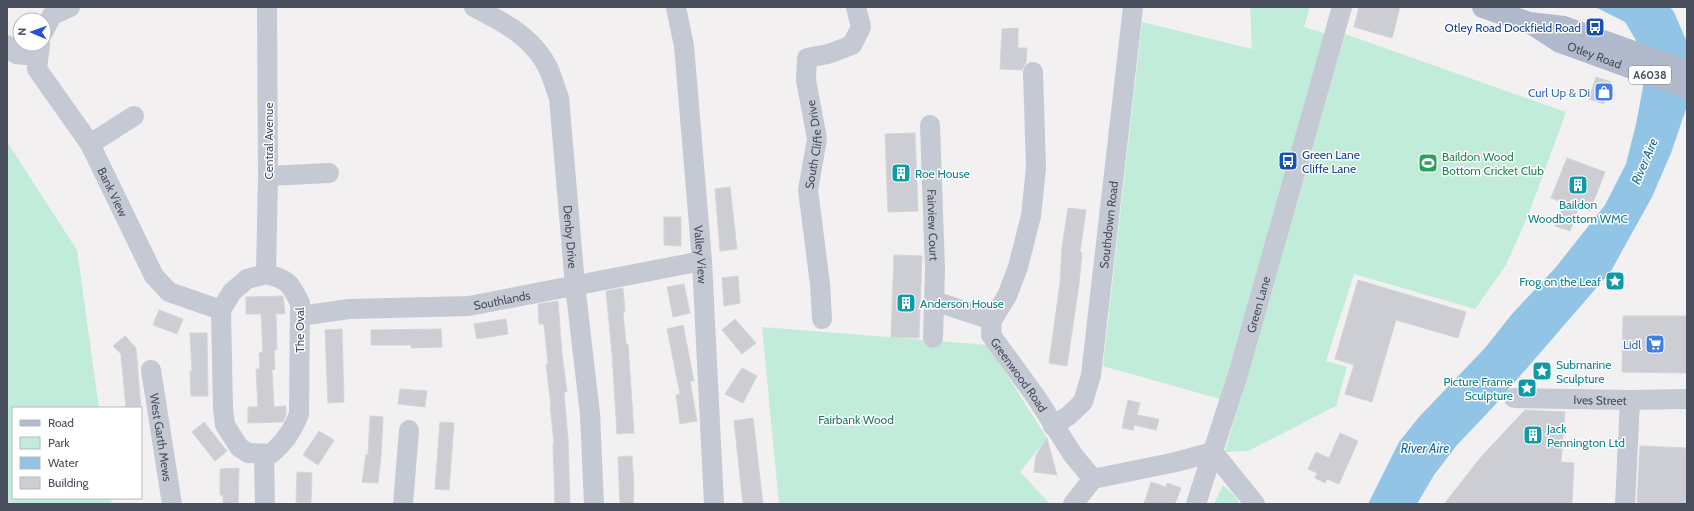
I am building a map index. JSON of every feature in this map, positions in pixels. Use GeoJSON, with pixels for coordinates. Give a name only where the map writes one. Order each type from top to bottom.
{"type":"FeatureCollection","features":[{"type":"Feature","properties":{"kind":"main road","name":"Otley Road"},"geometry":{"type":"LineString","coordinates":[[1483,7],[1530,23],[1564,27],[1687,88]]}},
{"type":"Feature","properties":{"kind":"main road","name":"Otley Road"},"geometry":{"type":"LineString","coordinates":[[1616,54],[1687,71]]}},
{"type":"Feature","properties":{"kind":"street","name":"Central Avenue"},"geometry":{"type":"LineString","coordinates":[[266,274],[268,176],[267,7]]}},
{"type":"Feature","properties":{"kind":"street","name":"Denby Drive"},"geometry":{"type":"LineString","coordinates":[[474,7],[519,32],[536,49],[549,70],[559,98],[575,285],[590,414],[594,504]]}},
{"type":"Feature","properties":{"kind":"street","name":"Valley View"},"geometry":{"type":"LineString","coordinates":[[676,7],[684,46],[702,261],[716,365],[714,504]]}},
{"type":"Feature","properties":{"kind":"street","name":"South Cliffe Drive"},"geometry":{"type":"LineString","coordinates":[[822,319],[820,284],[808,190],[817,139],[806,80],[807,58],[828,54],[852,45],[861,27],[856,7]]}},
{"type":"Feature","properties":{"kind":"street","name":"Southdown Road"},"geometry":{"type":"LineString","coordinates":[[1053,426],[1068,416],[1083,402],[1091,375],[1133,7]]}},
{"type":"Feature","properties":{"kind":"street","name":"Green Lane"},"geometry":{"type":"LineString","coordinates":[[1196,504],[1247,344],[1342,7]]}},
{"type":"Feature","properties":{"kind":"street"},"geometry":{"type":"LineString","coordinates":[[14,52],[16,54],[28,52]]}},
{"type":"Feature","properties":{"kind":"street","name":"Bank View"},"geometry":{"type":"LineString","coordinates":[[39,52],[37,69],[90,144],[154,276],[169,292],[221,310]]}},
{"type":"Feature","properties":{"kind":"street","name":"Greenwood Road"},"geometry":{"type":"LineString","coordinates":[[1033,72],[1036,168],[1031,216],[1015,274],[1007,296],[992,320],[991,335],[1036,397],[1053,426],[1073,455],[1093,479]]}},
{"type":"Feature","properties":{"kind":"street"},"geometry":{"type":"LineString","coordinates":[[90,144],[134,116]]}},
{"type":"Feature","properties":{"kind":"street","name":"Fairview Court"},"geometry":{"type":"LineString","coordinates":[[930,125],[936,270],[933,338]]}},
{"type":"Feature","properties":{"kind":"street"},"geometry":{"type":"LineString","coordinates":[[268,176],[329,173]]}},
{"type":"Feature","properties":{"kind":"street","name":"Southlands"},"geometry":{"type":"LineString","coordinates":[[300,316],[349,309],[469,306],[702,261]]}},
{"type":"Feature","properties":{"kind":"street"},"geometry":{"type":"LineString","coordinates":[[265,504],[264,454],[248,453],[239,447],[225,425],[223,409],[221,310],[232,292],[247,279],[266,274]]}},
{"type":"Feature","properties":{"kind":"street","name":"The Oval"},"geometry":{"type":"LineString","coordinates":[[264,454],[271,454],[285,442],[294,428],[299,414],[300,303],[293,290],[284,279],[266,274]]}},
{"type":"Feature","properties":{"kind":"street"},"geometry":{"type":"LineString","coordinates":[[934,300],[992,320]]}},
{"type":"Feature","properties":{"kind":"street","name":"West Garth Mews"},"geometry":{"type":"LineString","coordinates":[[151,370],[172,504]]}},
{"type":"Feature","properties":{"kind":"street","name":"Ives Street"},"geometry":{"type":"LineString","coordinates":[[1514,398],[1687,400]]}},
{"type":"Feature","properties":{"kind":"street"},"geometry":{"type":"LineString","coordinates":[[1625,504],[1630,400]]}},
{"type":"Feature","properties":{"kind":"street"},"geometry":{"type":"LineString","coordinates":[[403,504],[409,430]]}},
{"type":"Feature","properties":{"kind":"street"},"geometry":{"type":"LineString","coordinates":[[1073,504],[1093,479],[1176,462],[1213,452],[1255,504]]}},
{"type":"Feature","properties":{"kind":"green space"},"geometry":{"type":"Polygon","coordinates":[[[1250,7],[1310,7],[1304,27],[1327,34],[1220,399],[1103,366],[1142,22],[1252,49],[1250,7]]]}},
{"type":"Feature","properties":{"kind":"green space","name":"Baildon Wood Bottom Cricket Club"},"geometry":{"type":"Polygon","coordinates":[[[1345,34],[1566,112],[1529,213],[1506,265],[1475,309],[1354,274],[1326,361],[1347,367],[1336,406],[1248,451],[1225,452],[1345,34]]]}},
{"type":"Feature","properties":{"kind":"green space"},"geometry":{"type":"Polygon","coordinates":[[[7,142],[77,250],[99,407],[12,407],[12,499],[111,499],[112,504],[7,504],[7,142]]]}},
{"type":"Feature","properties":{"kind":"green space","name":"Fairbank Wood"},"geometry":{"type":"Polygon","coordinates":[[[762,327],[988,345],[1047,438],[1020,472],[1050,504],[779,504],[762,327]]]}},
{"type":"Feature","properties":{"kind":"green space"},"geometry":{"type":"Polygon","coordinates":[[[1223,485],[1235,496],[1240,504],[1214,504],[1223,485]]]}},
{"type":"Feature","properties":{"kind":"water","name":"River Aire"},"geometry":{"type":"Polygon","coordinates":[[[1595,7],[1670,7],[1674,12],[1686,40],[1687,106],[1671,153],[1652,197],[1611,271],[1494,406],[1457,445],[1434,475],[1417,504],[1368,504],[1399,442],[1419,417],[1485,348],[1512,314],[1556,267],[1605,205],[1626,164],[1643,87],[1640,47],[1625,22],[1595,7]]]}},
{"type":"Feature","properties":{"kind":"building"},"geometry":{"type":"Polygon","coordinates":[[[1359,7],[1400,7],[1392,38],[1354,27],[1359,7]]]}},
{"type":"Feature","properties":{"kind":"building"},"geometry":{"type":"Polygon","coordinates":[[[1018,28],[1018,48],[1027,48],[1026,63],[1022,70],[1000,69],[1002,29],[1018,28]]]}},
{"type":"Feature","properties":{"kind":"building"},"geometry":{"type":"Polygon","coordinates":[[[1596,77],[1611,82],[1604,104],[1589,99],[1596,77]]]}},
{"type":"Feature","properties":{"kind":"building","name":"Roe House"},"geometry":{"type":"Polygon","coordinates":[[[915,133],[918,211],[888,212],[885,134],[915,133]]]}},
{"type":"Feature","properties":{"kind":"building","name":"Baildon Woodbottom WMC"},"geometry":{"type":"Polygon","coordinates":[[[1567,158],[1605,172],[1590,211],[1579,206],[1570,231],[1555,226],[1564,203],[1551,198],[1567,158]]]}},
{"type":"Feature","properties":{"kind":"building"},"geometry":{"type":"Polygon","coordinates":[[[730,187],[737,249],[720,251],[715,189],[730,187]]]}},
{"type":"Feature","properties":{"kind":"building"},"geometry":{"type":"Polygon","coordinates":[[[1068,208],[1086,210],[1080,252],[1082,253],[1079,284],[1067,366],[1049,363],[1060,283],[1062,247],[1068,208]]]}},
{"type":"Feature","properties":{"kind":"building"},"geometry":{"type":"Polygon","coordinates":[[[664,217],[681,217],[681,246],[664,245],[664,217]]]}},
{"type":"Feature","properties":{"kind":"building","name":"Anderson House"},"geometry":{"type":"Polygon","coordinates":[[[894,255],[922,256],[919,338],[891,337],[894,255]]]}},
{"type":"Feature","properties":{"kind":"building"},"geometry":{"type":"Polygon","coordinates":[[[738,276],[740,303],[724,306],[722,278],[738,276]]]}},
{"type":"Feature","properties":{"kind":"building"},"geometry":{"type":"Polygon","coordinates":[[[1358,280],[1466,312],[1458,338],[1396,320],[1372,402],[1345,394],[1354,365],[1335,359],[1358,280]]]}},
{"type":"Feature","properties":{"kind":"building"},"geometry":{"type":"Polygon","coordinates":[[[684,284],[690,313],[673,317],[667,287],[684,284]]]}},
{"type":"Feature","properties":{"kind":"building"},"geometry":{"type":"Polygon","coordinates":[[[623,288],[625,312],[623,312],[626,344],[628,344],[634,433],[617,434],[612,353],[606,291],[623,288]]]}},
{"type":"Feature","properties":{"kind":"building"},"geometry":{"type":"Polygon","coordinates":[[[283,296],[285,314],[276,314],[277,349],[274,351],[275,369],[272,370],[274,407],[286,406],[286,415],[283,422],[248,423],[248,407],[258,407],[256,369],[260,369],[259,353],[263,352],[261,314],[246,314],[246,297],[283,296]]]}},
{"type":"Feature","properties":{"kind":"building"},"geometry":{"type":"Polygon","coordinates":[[[558,301],[562,354],[567,392],[564,392],[568,439],[570,504],[555,504],[554,443],[546,365],[548,364],[544,324],[539,324],[538,304],[558,301]]]}},
{"type":"Feature","properties":{"kind":"building"},"geometry":{"type":"Polygon","coordinates":[[[159,310],[183,319],[177,334],[153,325],[159,310]]]}},
{"type":"Feature","properties":{"kind":"building","name":"Lidl"},"geometry":{"type":"Polygon","coordinates":[[[1623,316],[1687,316],[1687,373],[1622,372],[1623,316]]]}},
{"type":"Feature","properties":{"kind":"building"},"geometry":{"type":"Polygon","coordinates":[[[506,319],[508,334],[477,339],[474,324],[506,319]]]}},
{"type":"Feature","properties":{"kind":"building"},"geometry":{"type":"Polygon","coordinates":[[[735,319],[756,343],[742,354],[722,330],[735,319]]]}},
{"type":"Feature","properties":{"kind":"building"},"geometry":{"type":"Polygon","coordinates":[[[683,325],[694,381],[690,381],[697,421],[680,424],[676,395],[680,394],[667,329],[683,325]]]}},
{"type":"Feature","properties":{"kind":"building"},"geometry":{"type":"Polygon","coordinates":[[[342,329],[344,402],[328,403],[325,330],[342,329]]]}},
{"type":"Feature","properties":{"kind":"building"},"geometry":{"type":"Polygon","coordinates":[[[441,329],[442,347],[411,348],[411,345],[371,345],[371,330],[441,329]]]}},
{"type":"Feature","properties":{"kind":"building"},"geometry":{"type":"Polygon","coordinates":[[[190,333],[207,333],[208,396],[191,396],[190,371],[192,371],[190,333]]]}},
{"type":"Feature","properties":{"kind":"building"},"geometry":{"type":"Polygon","coordinates":[[[125,336],[136,348],[141,407],[126,407],[121,354],[113,346],[125,336]]]}},
{"type":"Feature","properties":{"kind":"building"},"geometry":{"type":"Polygon","coordinates":[[[742,368],[757,376],[743,403],[725,394],[742,368]]]}},
{"type":"Feature","properties":{"kind":"building"},"geometry":{"type":"Polygon","coordinates":[[[400,389],[427,391],[425,407],[398,404],[400,389]]]}},
{"type":"Feature","properties":{"kind":"building"},"geometry":{"type":"Polygon","coordinates":[[[1128,400],[1140,403],[1137,415],[1159,419],[1156,430],[1134,425],[1133,430],[1122,428],[1128,400]]]}},
{"type":"Feature","properties":{"kind":"building","name":"Jack Pennington Ltd"},"geometry":{"type":"Polygon","coordinates":[[[1525,410],[1565,412],[1561,462],[1574,463],[1572,504],[1444,504],[1481,457],[1525,410]]]}},
{"type":"Feature","properties":{"kind":"building"},"geometry":{"type":"Polygon","coordinates":[[[370,416],[383,417],[378,483],[362,482],[366,454],[368,455],[370,416]]]}},
{"type":"Feature","properties":{"kind":"building"},"geometry":{"type":"Polygon","coordinates":[[[753,418],[763,504],[743,504],[734,421],[753,418]]]}},
{"type":"Feature","properties":{"kind":"building"},"geometry":{"type":"Polygon","coordinates":[[[204,422],[227,451],[215,461],[192,432],[204,422]]]}},
{"type":"Feature","properties":{"kind":"building"},"geometry":{"type":"Polygon","coordinates":[[[440,422],[454,423],[449,490],[435,489],[440,422]]]}},
{"type":"Feature","properties":{"kind":"building"},"geometry":{"type":"Polygon","coordinates":[[[319,431],[334,440],[318,465],[303,455],[319,431]]]}},
{"type":"Feature","properties":{"kind":"building"},"geometry":{"type":"Polygon","coordinates":[[[1340,433],[1358,441],[1339,484],[1327,479],[1325,483],[1315,478],[1317,473],[1308,469],[1316,452],[1329,458],[1340,433]]]}},
{"type":"Feature","properties":{"kind":"building"},"geometry":{"type":"Polygon","coordinates":[[[1047,438],[1057,475],[1034,472],[1036,455],[1047,438]]]}},
{"type":"Feature","properties":{"kind":"building","name":"Jack Pennington Ltd"},"geometry":{"type":"Polygon","coordinates":[[[1640,446],[1687,448],[1687,504],[1637,504],[1640,446]]]}},
{"type":"Feature","properties":{"kind":"building"},"geometry":{"type":"Polygon","coordinates":[[[632,456],[634,488],[633,504],[620,504],[618,457],[632,456]]]}},
{"type":"Feature","properties":{"kind":"building"},"geometry":{"type":"Polygon","coordinates":[[[239,468],[238,504],[223,504],[223,495],[220,495],[220,469],[239,468]]]}},
{"type":"Feature","properties":{"kind":"building"},"geometry":{"type":"Polygon","coordinates":[[[297,472],[312,473],[311,503],[296,502],[297,472]]]}},
{"type":"Feature","properties":{"kind":"building"},"geometry":{"type":"Polygon","coordinates":[[[1151,482],[1166,487],[1167,483],[1181,488],[1175,504],[1144,504],[1151,482]]]}},
{"type":"Feature","properties":{"kind":"place","name":"Otley Road Dockfield Road"},"geometry":{"type":"Point","coordinates":[1595,27]}},
{"type":"Feature","properties":{"kind":"place","name":"Curl Up & Di"},"geometry":{"type":"Point","coordinates":[1604,92]}},
{"type":"Feature","properties":{"kind":"place","name":"Green Lane Cliffe Lane"},"geometry":{"type":"Point","coordinates":[1288,161]}},
{"type":"Feature","properties":{"kind":"place","name":"Baildon Wood Bottom Cricket Club"},"geometry":{"type":"Point","coordinates":[1428,163]}},
{"type":"Feature","properties":{"kind":"place","name":"Roe House"},"geometry":{"type":"Point","coordinates":[901,173]}},
{"type":"Feature","properties":{"kind":"place","name":"Baildon Woodbottom WMC"},"geometry":{"type":"Point","coordinates":[1578,185]}},
{"type":"Feature","properties":{"kind":"place","name":"Frog on the Leaf"},"geometry":{"type":"Point","coordinates":[1615,281]}},
{"type":"Feature","properties":{"kind":"place","name":"Anderson House"},"geometry":{"type":"Point","coordinates":[906,303]}},
{"type":"Feature","properties":{"kind":"place","name":"Lidl"},"geometry":{"type":"Point","coordinates":[1655,344]}},
{"type":"Feature","properties":{"kind":"place","name":"Submarine Sculpture"},"geometry":{"type":"Point","coordinates":[1542,371]}},
{"type":"Feature","properties":{"kind":"place","name":"Picture Frame Sculpture"},"geometry":{"type":"Point","coordinates":[1527,388]}},
{"type":"Feature","properties":{"kind":"place","name":"Jack Pennington Ltd"},"geometry":{"type":"Point","coordinates":[1533,435]}}]}
